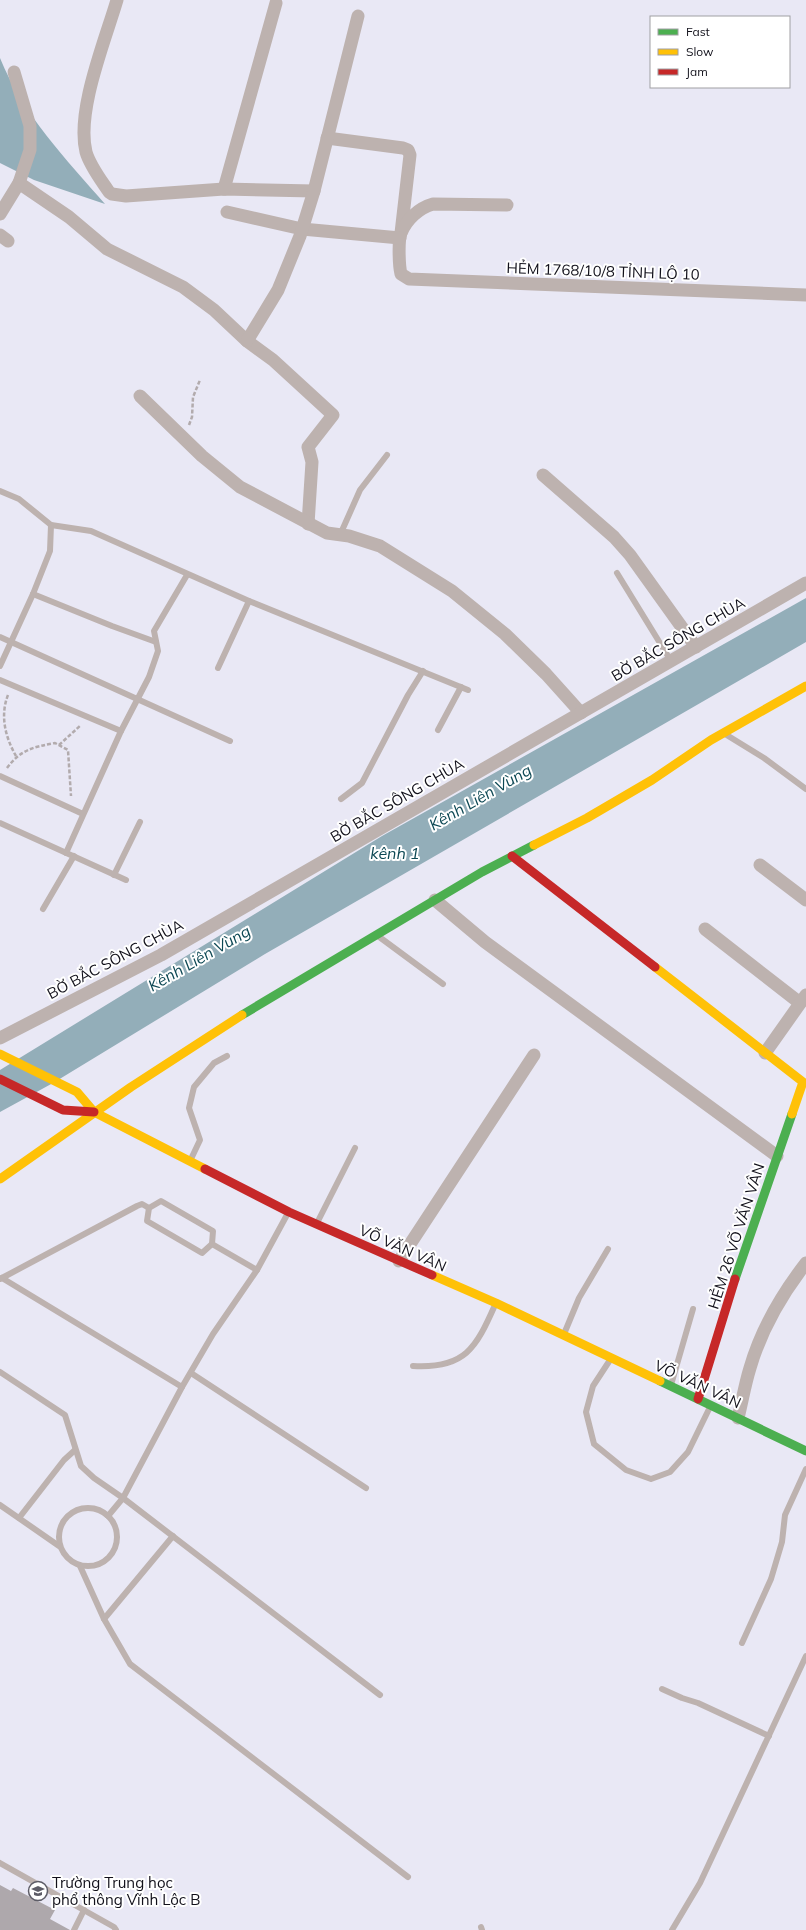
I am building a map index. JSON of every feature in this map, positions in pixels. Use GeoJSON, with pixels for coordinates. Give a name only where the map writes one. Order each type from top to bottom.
{"type":"FeatureCollection","features":[{"type":"Feature","properties":{"kind":"street"},"geometry":{"type":"LineString","coordinates":[[116,0],[86,105],[84,137],[89,160],[105,187],[112,194],[126,196],[224,189],[314,190]]}},
{"type":"Feature","properties":{"kind":"street"},"geometry":{"type":"LineString","coordinates":[[224,189],[276,3]]}},
{"type":"Feature","properties":{"kind":"street"},"geometry":{"type":"LineString","coordinates":[[247,342],[278,290],[302,229],[314,190],[358,16]]}},
{"type":"Feature","properties":{"kind":"street"},"geometry":{"type":"LineString","coordinates":[[0,214],[19,183],[30,150],[30,126],[14,72]]}},
{"type":"Feature","properties":{"kind":"street"},"geometry":{"type":"LineString","coordinates":[[327,138],[403,148],[408,150],[410,156],[400,236]]}},
{"type":"Feature","properties":{"kind":"street"},"geometry":{"type":"LineString","coordinates":[[19,183],[69,217],[107,249],[183,288],[214,310],[247,342],[273,360],[333,415],[308,447],[312,462],[308,524]]}},
{"type":"Feature","properties":{"kind":"street"},"geometry":{"type":"LineString","coordinates":[[400,236],[416,212],[422,207],[433,204],[506,205]]}},
{"type":"Feature","properties":{"kind":"street"},"geometry":{"type":"LineString","coordinates":[[227,212],[302,229],[400,236]]}},
{"type":"Feature","properties":{"kind":"street","name":"HẺM 1768/10/8 TỈNH LỘ 10"},"geometry":{"type":"LineString","coordinates":[[400,236],[399,267],[401,274],[409,279],[484,284],[592,286],[806,294]]}},
{"type":"Feature","properties":{"kind":"street"},"geometry":{"type":"LineString","coordinates":[[140,396],[202,456],[240,487],[327,533],[380,546],[452,591],[506,634],[546,674],[581,713]]}},
{"type":"Feature","properties":{"kind":"street"},"geometry":{"type":"LineString","coordinates":[[543,475],[614,537],[630,554],[696,647]]}},
{"type":"Feature","properties":{"kind":"street","name":"BỜ BẮC SÔNG CHÙA"},"geometry":{"type":"LineString","coordinates":[[0,1038],[161,955],[806,583]]}},
{"type":"Feature","properties":{"kind":"street"},"geometry":{"type":"LineString","coordinates":[[0,1179],[94,1112],[242,1015],[435,900],[512,856],[586,818],[652,780],[724,733],[806,686]]}},
{"type":"Feature","properties":{"kind":"street"},"geometry":{"type":"LineString","coordinates":[[512,856],[765,1053],[803,999],[705,929]]}},
{"type":"Feature","properties":{"kind":"street"},"geometry":{"type":"LineString","coordinates":[[760,865],[806,900]]}},
{"type":"Feature","properties":{"kind":"street"},"geometry":{"type":"LineString","coordinates":[[435,900],[485,942],[777,1156]]}},
{"type":"Feature","properties":{"kind":"street","name":"HẺM 26 VÕ VĂN VÂN"},"geometry":{"type":"LineString","coordinates":[[698,1399],[745,1246],[803,1082],[765,1053]]}},
{"type":"Feature","properties":{"kind":"street","name":"VÕ VĂN VÂN"},"geometry":{"type":"LineString","coordinates":[[0,1054],[77,1092],[94,1112],[190,1160],[288,1212],[496,1303],[806,1451]]}},
{"type":"Feature","properties":{"kind":"street"},"geometry":{"type":"LineString","coordinates":[[399,1261],[534,1056]]}},
{"type":"Feature","properties":{"kind":"street"},"geometry":{"type":"LineString","coordinates":[[0,1079],[63,1110],[94,1112]]}},
{"type":"Feature","properties":{"kind":"street"},"geometry":{"type":"LineString","coordinates":[[738,1418],[750,1367],[768,1322],[795,1277],[806,1263]]}},
{"type":"Feature","properties":{"kind":"lane"},"geometry":{"type":"LineString","coordinates":[[340,535],[360,490],[387,455]]}},
{"type":"Feature","properties":{"kind":"lane"},"geometry":{"type":"LineString","coordinates":[[0,491],[19,499],[51,525],[91,531],[249,601],[468,690]]}},
{"type":"Feature","properties":{"kind":"lane"},"geometry":{"type":"LineString","coordinates":[[0,666],[34,594],[50,551],[51,525]]}},
{"type":"Feature","properties":{"kind":"lane"},"geometry":{"type":"LineString","coordinates":[[617,573],[671,661]]}},
{"type":"Feature","properties":{"kind":"lane"},"geometry":{"type":"LineString","coordinates":[[66,853],[136,700],[149,677],[158,651],[154,631],[188,575]]}},
{"type":"Feature","properties":{"kind":"lane"},"geometry":{"type":"LineString","coordinates":[[34,594],[112,626],[156,642]]}},
{"type":"Feature","properties":{"kind":"lane"},"geometry":{"type":"LineString","coordinates":[[218,668],[249,601]]}},
{"type":"Feature","properties":{"kind":"lane"},"geometry":{"type":"LineString","coordinates":[[0,637],[136,700],[190,722],[230,741]]}},
{"type":"Feature","properties":{"kind":"lane"},"geometry":{"type":"LineString","coordinates":[[342,799],[362,783],[408,695],[423,671]]}},
{"type":"Feature","properties":{"kind":"lane"},"geometry":{"type":"LineString","coordinates":[[0,680],[122,731]]}},
{"type":"Feature","properties":{"kind":"lane"},"geometry":{"type":"LineString","coordinates":[[438,730],[461,687]]}},
{"type":"Feature","properties":{"kind":"lane"},"geometry":{"type":"LineString","coordinates":[[724,733],[764,758],[806,788]]}},
{"type":"Feature","properties":{"kind":"lane"},"geometry":{"type":"LineString","coordinates":[[1,776],[83,814]]}},
{"type":"Feature","properties":{"kind":"lane"},"geometry":{"type":"LineString","coordinates":[[114,875],[140,822]]}},
{"type":"Feature","properties":{"kind":"lane"},"geometry":{"type":"LineString","coordinates":[[0,823],[126,880]]}},
{"type":"Feature","properties":{"kind":"lane"},"geometry":{"type":"LineString","coordinates":[[43,909],[74,856]]}},
{"type":"Feature","properties":{"kind":"lane"},"geometry":{"type":"LineString","coordinates":[[376,935],[443,984]]}},
{"type":"Feature","properties":{"kind":"lane"},"geometry":{"type":"LineString","coordinates":[[190,1160],[200,1140],[189,1108],[194,1087],[214,1063],[227,1056]]}},
{"type":"Feature","properties":{"kind":"lane"},"geometry":{"type":"LineString","coordinates":[[317,1225],[355,1148]]}},
{"type":"Feature","properties":{"kind":"lane"},"geometry":{"type":"LineString","coordinates":[[161,1201],[213,1231],[212,1244],[202,1253],[147,1221],[149,1208],[161,1201]]}},
{"type":"Feature","properties":{"kind":"lane"},"geometry":{"type":"LineString","coordinates":[[1,1278],[137,1206],[142,1204],[149,1208]]}},
{"type":"Feature","properties":{"kind":"lane"},"geometry":{"type":"LineString","coordinates":[[108,1516],[124,1498],[182,1387],[213,1334],[257,1270],[288,1212]]}},
{"type":"Feature","properties":{"kind":"lane"},"geometry":{"type":"LineString","coordinates":[[212,1244],[257,1270]]}},
{"type":"Feature","properties":{"kind":"lane"},"geometry":{"type":"LineString","coordinates":[[564,1336],[579,1298],[608,1249]]}},
{"type":"Feature","properties":{"kind":"lane"},"geometry":{"type":"LineString","coordinates":[[1,1278],[182,1387]]}},
{"type":"Feature","properties":{"kind":"lane"},"geometry":{"type":"LineString","coordinates":[[413,1366],[437,1367],[469,1352],[481,1337],[496,1303]]}},
{"type":"Feature","properties":{"kind":"lane"},"geometry":{"type":"LineString","coordinates":[[671,1386],[693,1309]]}},
{"type":"Feature","properties":{"kind":"lane"},"geometry":{"type":"LineString","coordinates":[[611,1358],[593,1386],[586,1412],[594,1444],[626,1470],[651,1479],[670,1472],[688,1452],[711,1405]]}},
{"type":"Feature","properties":{"kind":"lane"},"geometry":{"type":"LineString","coordinates":[[0,1372],[65,1415],[81,1466],[90,1474],[124,1498],[380,1695]]}},
{"type":"Feature","properties":{"kind":"lane"},"geometry":{"type":"LineString","coordinates":[[191,1373],[366,1488]]}},
{"type":"Feature","properties":{"kind":"lane"},"geometry":{"type":"LineString","coordinates":[[19,1518],[64,1460],[75,1450]]}},
{"type":"Feature","properties":{"kind":"lane"},"geometry":{"type":"LineString","coordinates":[[742,1644],[771,1579],[782,1542],[785,1515],[806,1469]]}},
{"type":"Feature","properties":{"kind":"lane"},"geometry":{"type":"LineString","coordinates":[[0,1505],[59,1546],[67,1559],[80,1566],[96,1566],[109,1558],[116,1545],[116,1529],[108,1516],[95,1508],[79,1509],[66,1516],[59,1530],[59,1546]]}},
{"type":"Feature","properties":{"kind":"lane"},"geometry":{"type":"LineString","coordinates":[[104,1619],[173,1536]]}},
{"type":"Feature","properties":{"kind":"lane"},"geometry":{"type":"LineString","coordinates":[[80,1566],[104,1619],[130,1664],[408,1877]]}},
{"type":"Feature","properties":{"kind":"lane"},"geometry":{"type":"LineString","coordinates":[[672,1930],[700,1883],[806,1656]]}},
{"type":"Feature","properties":{"kind":"lane"},"geometry":{"type":"LineString","coordinates":[[662,1689],[698,1703],[769,1736]]}},
{"type":"Feature","properties":{"kind":"lane"},"geometry":{"type":"LineString","coordinates":[[0,1863],[114,1927],[116,1930]]}},
{"type":"Feature","properties":{"kind":"lane"},"geometry":{"type":"LineString","coordinates":[[74,1930],[84,1910]]}},
{"type":"Feature","properties":{"kind":"path"},"geometry":{"type":"LineString","coordinates":[[178,432],[187,430],[190,423],[192,417],[193,397],[200,380]]}},
{"type":"Feature","properties":{"kind":"path"},"geometry":{"type":"LineString","coordinates":[[13,686],[3,702],[2,728],[16,756]]}},
{"type":"Feature","properties":{"kind":"path"},"geometry":{"type":"LineString","coordinates":[[60,745],[79,728],[86,716]]}},
{"type":"Feature","properties":{"kind":"path"},"geometry":{"type":"LineString","coordinates":[[1,776],[16,756],[35,747],[55,743],[60,745],[68,750],[71,801],[69,808]]}},
{"type":"Feature","properties":{"kind":"water"},"geometry":{"type":"Polygon","coordinates":[[[0,58],[21,99],[46,136],[105,204],[34,180],[0,163],[0,58]]]}},
{"type":"Feature","properties":{"kind":"water","name":"kênh 1"},"geometry":{"type":"Polygon","coordinates":[[[806,598],[806,642],[265,954],[53,1083],[0,1112],[0,1070],[382,836],[806,598]]]}},
{"type":"Feature","properties":{"kind":"building"},"geometry":{"type":"Polygon","coordinates":[[[0,1885],[11,1891],[13,1888],[55,1910],[50,1919],[70,1930],[0,1930],[0,1885]]]}},
{"type":"Feature","properties":{"kind":"traffic: fast"},"geometry":{"type":"LineString","coordinates":[[242,1015],[482,872],[534,845]]}},
{"type":"Feature","properties":{"kind":"traffic: fast"},"geometry":{"type":"LineString","coordinates":[[735,1279],[792,1114]]}},
{"type":"Feature","properties":{"kind":"traffic: fast"},"geometry":{"type":"LineString","coordinates":[[660,1381],[806,1451]]}},
{"type":"Feature","properties":{"kind":"traffic: slow"},"geometry":{"type":"LineString","coordinates":[[534,845],[587,818],[652,780],[711,740],[806,686]]}},
{"type":"Feature","properties":{"kind":"traffic: slow"},"geometry":{"type":"LineString","coordinates":[[655,967],[803,1082],[792,1114]]}},
{"type":"Feature","properties":{"kind":"traffic: slow"},"geometry":{"type":"LineString","coordinates":[[0,1179],[131,1087],[242,1015]]}},
{"type":"Feature","properties":{"kind":"traffic: slow"},"geometry":{"type":"LineString","coordinates":[[0,1054],[77,1092],[94,1112],[205,1169]]}},
{"type":"Feature","properties":{"kind":"traffic: slow"},"geometry":{"type":"LineString","coordinates":[[432,1275],[496,1303],[660,1381]]}},
{"type":"Feature","properties":{"kind":"traffic: jam"},"geometry":{"type":"LineString","coordinates":[[512,856],[655,967]]}},
{"type":"Feature","properties":{"kind":"traffic: jam"},"geometry":{"type":"LineString","coordinates":[[0,1079],[63,1110],[94,1112]]}},
{"type":"Feature","properties":{"kind":"traffic: jam"},"geometry":{"type":"LineString","coordinates":[[205,1169],[289,1212],[432,1275]]}},
{"type":"Feature","properties":{"kind":"traffic: jam"},"geometry":{"type":"LineString","coordinates":[[698,1399],[735,1279]]}},
{"type":"Feature","properties":{"kind":"place","name":"Trường Trung học phổ thông Vĩnh Lộc B"},"geometry":{"type":"Point","coordinates":[38,1891]}},
{"type":"Feature","properties":{"kind":"water label","name":"Kênh Liên Vùng"},"geometry":{"type":"Point","coordinates":[480,797]}},
{"type":"Feature","properties":{"kind":"water label","name":"Kênh Liên Vùng"},"geometry":{"type":"Point","coordinates":[199,958]}}]}
